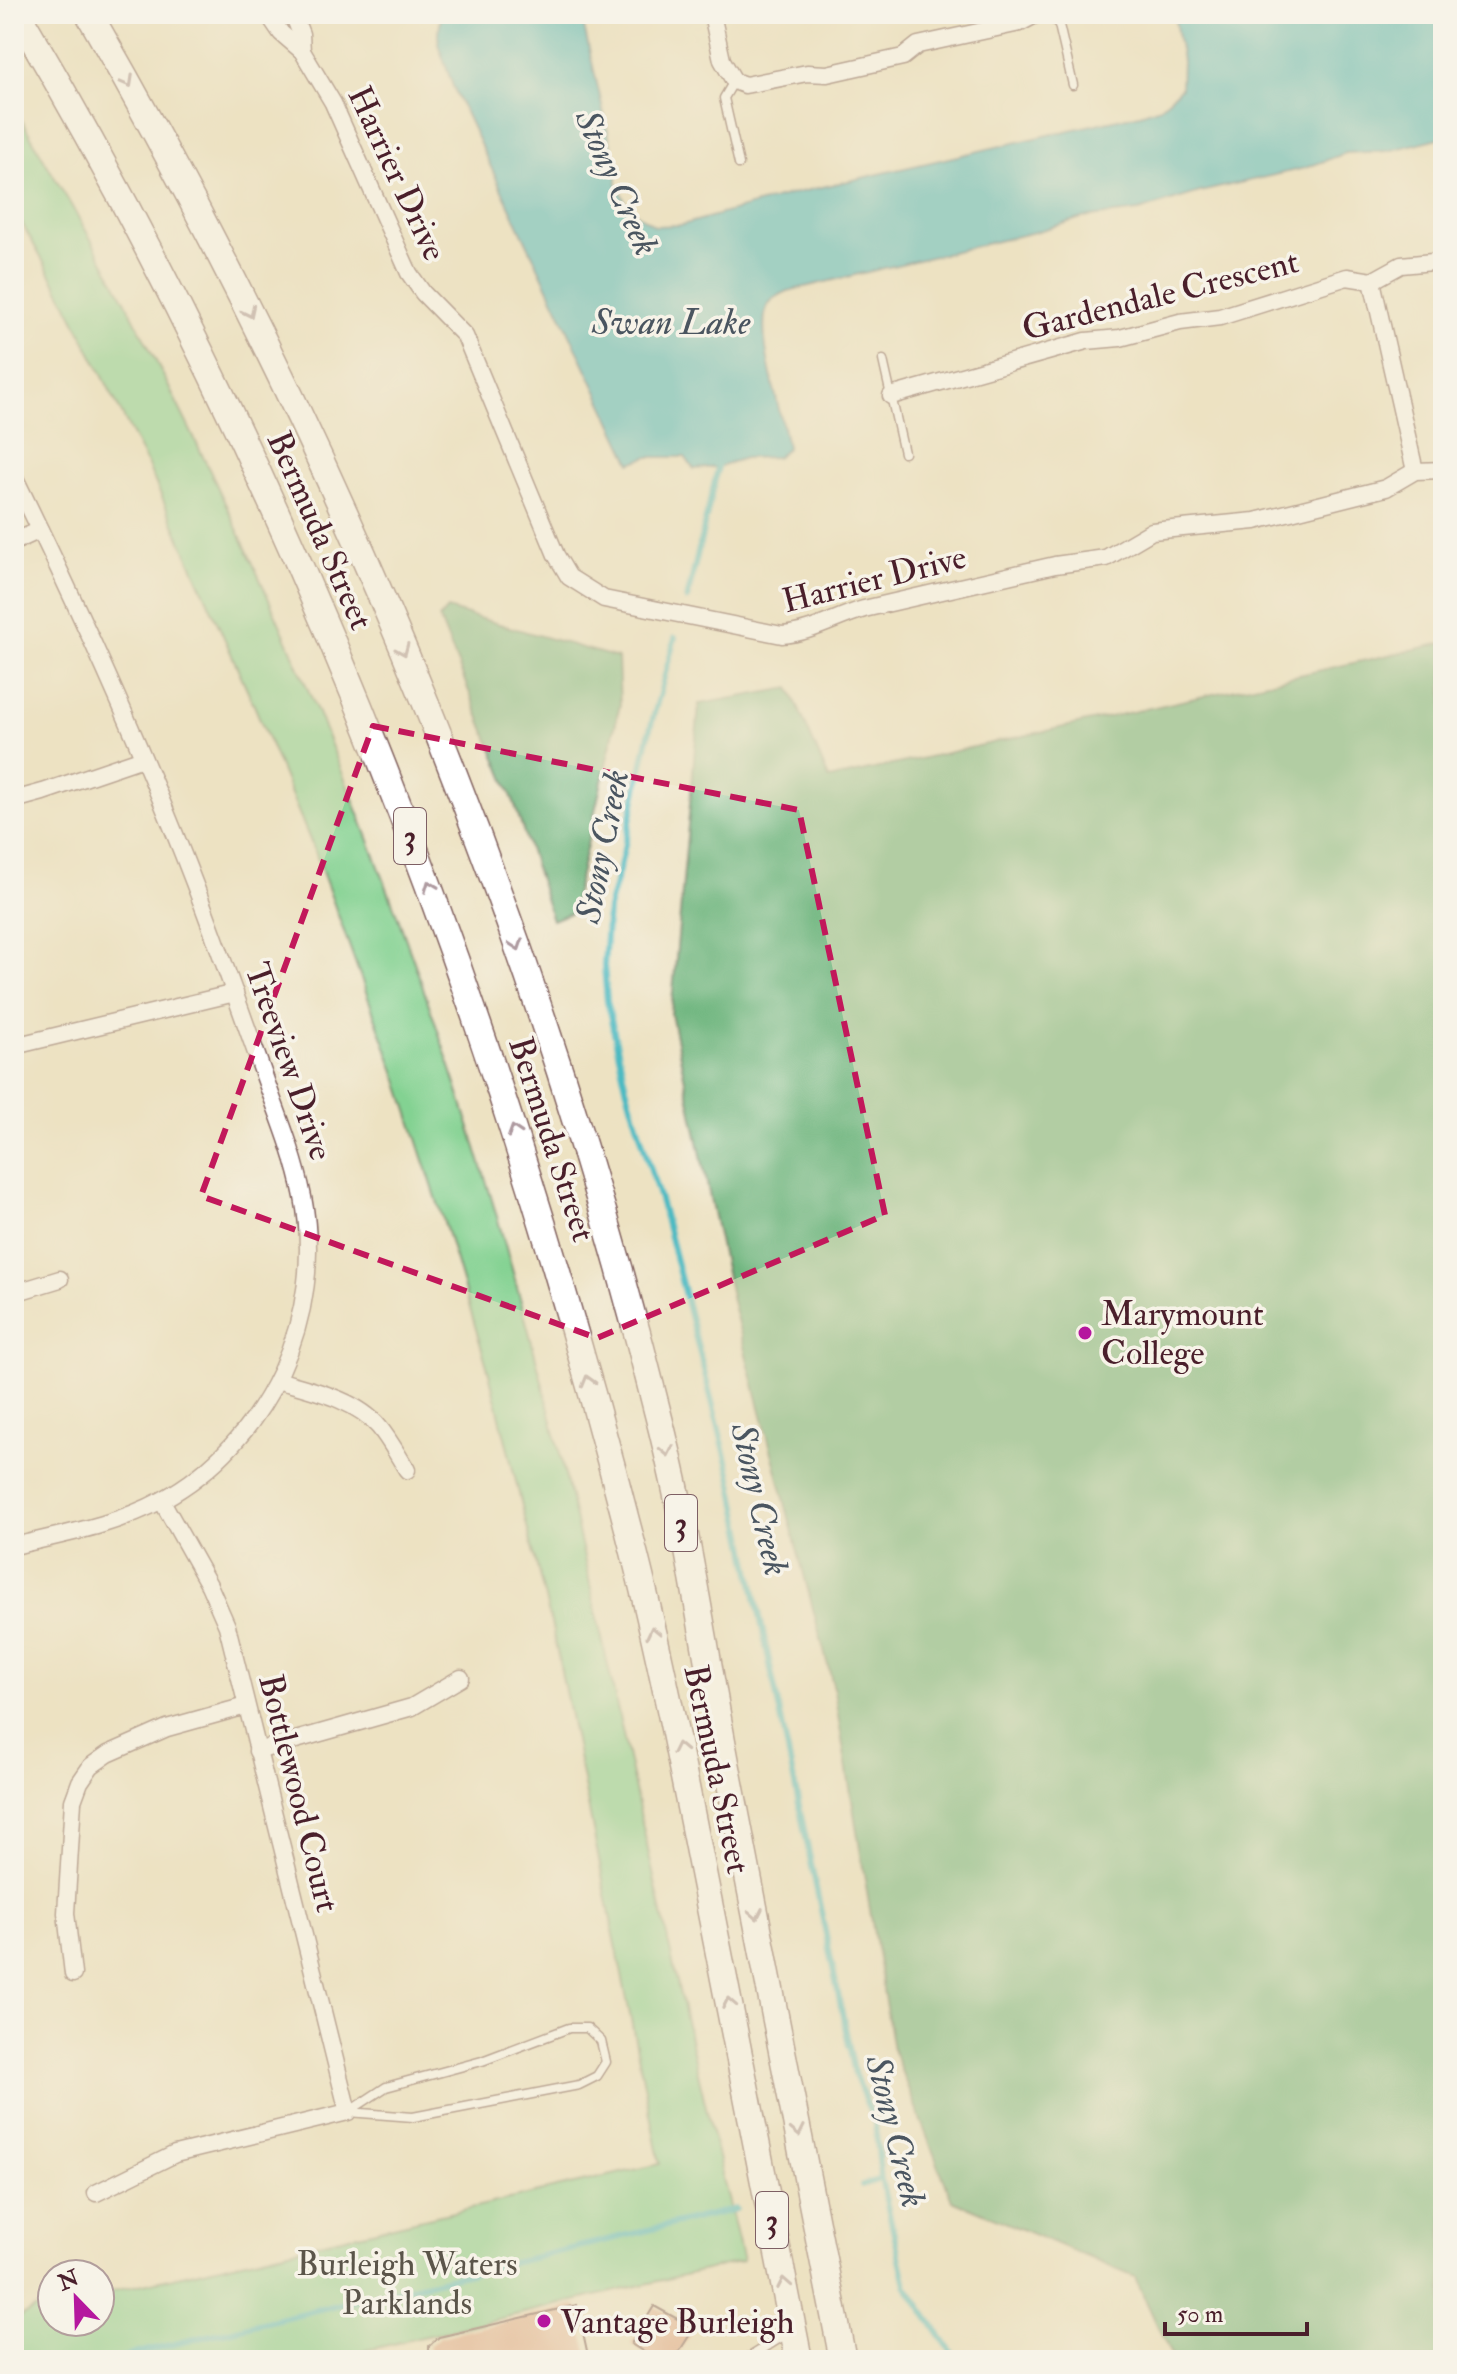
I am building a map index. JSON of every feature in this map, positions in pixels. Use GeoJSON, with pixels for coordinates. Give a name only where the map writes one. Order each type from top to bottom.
{"type":"FeatureCollection","features":[{"type":"Feature","properties":{"kind":"main road","name":"Bermuda Street"},"geometry":{"type":"LineString","coordinates":[[18,14],[161,275],[240,435],[319,608],[439,911],[504,1099],[560,1281],[632,1542],[679,1746],[799,2360]]}},
{"type":"Feature","properties":{"kind":"main road","name":"Bermuda Street"},"geometry":{"type":"LineString","coordinates":[[89,14],[241,295],[347,518],[461,793],[563,1080],[619,1267],[663,1435],[843,2360]]}},
{"type":"Feature","properties":{"kind":"street","name":"Harrier Drive"},"geometry":{"type":"LineString","coordinates":[[268,14],[281,33],[302,51],[333,103],[409,273],[423,293],[465,336],[556,555],[569,577],[604,599],[782,635],[797,634],[864,609],[1055,565],[1106,558],[1152,531],[1255,521],[1386,488],[1415,471],[1443,470]]}},
{"type":"Feature","properties":{"kind":"street","name":"Harrier Drive"},"geometry":{"type":"LineString","coordinates":[[293,14],[301,34],[302,51]]}},
{"type":"Feature","properties":{"kind":"street"},"geometry":{"type":"LineString","coordinates":[[712,14],[722,60],[734,81],[745,85],[807,73],[827,74],[903,57],[918,45],[1020,23],[1037,14]]}},
{"type":"Feature","properties":{"kind":"street","name":"Gardendale Crescent"},"geometry":{"type":"LineString","coordinates":[[891,396],[1086,341],[1120,338],[1180,322],[1220,317],[1347,277],[1372,281],[1401,265],[1443,261]]}},
{"type":"Feature","properties":{"kind":"street"},"geometry":{"type":"LineString","coordinates":[[1372,281],[1415,471]]}},
{"type":"Feature","properties":{"kind":"street","name":"Treeview Drive"},"geometry":{"type":"LineString","coordinates":[[14,476],[90,633],[200,895],[291,1149],[302,1191],[307,1230],[306,1278],[300,1318],[277,1380],[262,1408],[224,1454],[192,1482],[162,1501],[104,1525],[14,1546]]}},
{"type":"Feature","properties":{"kind":"street"},"geometry":{"type":"LineString","coordinates":[[14,542],[40,530]]}},
{"type":"Feature","properties":{"kind":"street"},"geometry":{"type":"LineString","coordinates":[[14,800],[143,758]]}},
{"type":"Feature","properties":{"kind":"street"},"geometry":{"type":"LineString","coordinates":[[14,1046],[235,993]]}},
{"type":"Feature","properties":{"kind":"street"},"geometry":{"type":"LineString","coordinates":[[14,1293],[60,1279]]}},
{"type":"Feature","properties":{"kind":"street"},"geometry":{"type":"LineString","coordinates":[[277,1380],[335,1398],[367,1416],[379,1427],[407,1470]]}},
{"type":"Feature","properties":{"kind":"street","name":"Bottlewood Court"},"geometry":{"type":"LineString","coordinates":[[162,1501],[219,1606],[234,1649],[348,2112]]}},
{"type":"Feature","properties":{"kind":"street"},"geometry":{"type":"LineString","coordinates":[[257,1751],[399,1712],[437,1695],[461,1678]]}},
{"type":"Feature","properties":{"kind":"street"},"geometry":{"type":"LineString","coordinates":[[73,1974],[66,1913],[73,1801],[80,1782],[91,1766],[108,1754],[167,1728],[246,1706]]}},
{"type":"Feature","properties":{"kind":"street"},"geometry":{"type":"LineString","coordinates":[[96,2193],[175,2154],[348,2112]]}},
{"type":"Feature","properties":{"kind":"lane"},"geometry":{"type":"LineString","coordinates":[[1051,14],[1059,25],[1073,85]]}},
{"type":"Feature","properties":{"kind":"lane"},"geometry":{"type":"LineString","coordinates":[[734,81],[724,98],[739,164]]}},
{"type":"Feature","properties":{"kind":"lane"},"geometry":{"type":"LineString","coordinates":[[883,360],[904,453]]}},
{"type":"Feature","properties":{"kind":"lane"},"geometry":{"type":"LineString","coordinates":[[569,2028],[587,2028],[601,2041],[606,2062],[597,2076],[579,2085],[413,2117],[348,2112],[386,2087],[482,2061],[569,2028]]}},
{"type":"Feature","properties":{"kind":"lane"},"geometry":{"type":"LineString","coordinates":[[745,2360],[793,2330]]}},
{"type":"Feature","properties":{"kind":"highlighted area"},"geometry":{"type":"Polygon","coordinates":[[[373,726],[799,810],[885,1215],[597,1338],[201,1196],[373,726]]]}},
{"type":"Feature","properties":{"kind":"green space","name":"Burleigh Waters Parklands"},"geometry":{"type":"Polygon","coordinates":[[[14,106],[119,289],[235,525],[328,739],[412,956],[485,1177],[539,1371],[608,1664],[680,1997],[743,2261],[325,2360],[14,2360],[14,2320],[35,2309],[36,2338],[116,2338],[116,2290],[660,2164],[553,1631],[489,1373],[396,1074],[315,852],[254,705],[148,466],[63,297],[14,209],[14,106]]]}},
{"type":"Feature","properties":{"kind":"green space"},"geometry":{"type":"Polygon","coordinates":[[[447,609],[618,658],[620,705],[571,913],[552,920],[514,802],[439,618],[447,609]]]}},
{"type":"Feature","properties":{"kind":"green space","name":"Marymount College"},"geometry":{"type":"Polygon","coordinates":[[[1443,643],[1443,2360],[1180,2360],[1170,2353],[1135,2277],[952,2200],[893,2050],[833,1685],[732,1301],[671,1014],[699,704],[790,688],[829,779],[1443,643]]]}},
{"type":"Feature","properties":{"kind":"water","name":"Swan Lake"},"geometry":{"type":"Polygon","coordinates":[[[441,14],[581,14],[617,171],[617,184],[627,205],[655,226],[682,225],[796,193],[1160,107],[1181,88],[1182,61],[1174,14],[1443,14],[1443,137],[1388,151],[1346,153],[1305,168],[1200,192],[1139,211],[1082,218],[788,291],[768,305],[764,334],[787,448],[776,457],[744,458],[718,467],[694,469],[685,457],[647,457],[631,463],[454,89],[438,44],[441,14]]]}},
{"type":"Feature","properties":{"kind":"building","name":"Vantage Burleigh"},"geometry":{"type":"Polygon","coordinates":[[[577,2305],[589,2360],[429,2360],[429,2346],[439,2337],[577,2305]]]}},
{"type":"Feature","properties":{"kind":"building"},"geometry":{"type":"Polygon","coordinates":[[[654,2306],[694,2328],[677,2355],[657,2360],[631,2344],[654,2306]]]}},
{"type":"Feature","properties":{"kind":"waterway","name":"Stony Creek"},"geometry":{"type":"LineString","coordinates":[[687,599],[718,467],[715,462]]}},
{"type":"Feature","properties":{"kind":"waterway","name":"Stony Creek"},"geometry":{"type":"LineString","coordinates":[[675,638],[608,908],[604,966],[607,1001],[626,1087],[663,1210],[730,1472],[855,2075],[875,2123],[881,2179],[906,2285],[957,2360]]}},
{"type":"Feature","properties":{"kind":"waterway"},"geometry":{"type":"LineString","coordinates":[[862,2185],[881,2179]]}},
{"type":"Feature","properties":{"kind":"waterway"},"geometry":{"type":"LineString","coordinates":[[119,2360],[133,2354],[736,2209]]}},
{"type":"Feature","properties":{"kind":"place","name":"Marymount College"},"geometry":{"type":"Point","coordinates":[1085,1333]}},
{"type":"Feature","properties":{"kind":"place","name":"Vantage Burleigh"},"geometry":{"type":"Point","coordinates":[544,2321]}}]}
